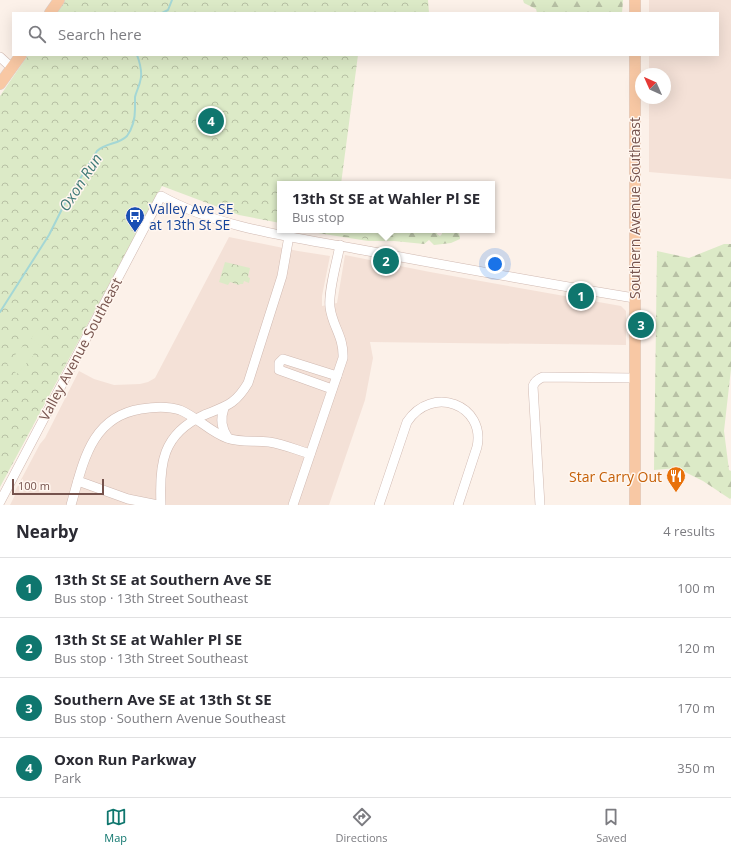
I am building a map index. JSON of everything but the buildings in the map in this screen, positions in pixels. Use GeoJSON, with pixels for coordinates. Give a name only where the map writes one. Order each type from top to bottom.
{"type":"FeatureCollection","features":[{"type":"Feature","properties":{"kind":"main road"},"geometry":{"type":"LineString","coordinates":[[51,12],[59,0]]}},
{"type":"Feature","properties":{"kind":"main road"},"geometry":{"type":"LineString","coordinates":[[635,0],[635,12]]}},
{"type":"Feature","properties":{"kind":"main road"},"geometry":{"type":"LineString","coordinates":[[0,84],[20,56]]}},
{"type":"Feature","properties":{"kind":"main road","name":"Southern Avenue Southeast"},"geometry":{"type":"LineString","coordinates":[[635,56],[635,505]]}},
{"type":"Feature","properties":{"kind":"street"},"geometry":{"type":"LineString","coordinates":[[0,57],[12,68]]}},
{"type":"Feature","properties":{"kind":"street","name":"Valley Avenue Southeast"},"geometry":{"type":"LineString","coordinates":[[0,502],[161,196],[216,219],[289,236]]}},
{"type":"Feature","properties":{"kind":"street"},"geometry":{"type":"LineString","coordinates":[[162,505],[160,474],[165,454],[176,435],[184,427],[196,419],[224,408],[238,397],[251,377],[282,276],[289,236],[566,287],[634,298]]}},
{"type":"Feature","properties":{"kind":"street"},"geometry":{"type":"LineString","coordinates":[[293,505],[343,358],[343,349],[330,308],[330,296],[340,246]]}},
{"type":"Feature","properties":{"kind":"street"},"geometry":{"type":"LineString","coordinates":[[332,389],[279,370],[279,363],[283,358],[337,376]]}},
{"type":"Feature","properties":{"kind":"street"},"geometry":{"type":"LineString","coordinates":[[540,505],[533,387],[535,382],[539,378],[543,377],[635,378]]}},
{"type":"Feature","properties":{"kind":"street"},"geometry":{"type":"LineString","coordinates":[[379,505],[408,422],[415,412],[423,406],[441,402],[452,403],[466,412],[473,421],[478,438],[477,447],[458,505]]}},
{"type":"Feature","properties":{"kind":"street"},"geometry":{"type":"LineString","coordinates":[[71,505],[84,460],[93,440],[104,427],[119,416],[134,410],[150,407],[177,409],[186,412],[216,432],[228,438],[243,441],[269,442],[310,454]]}},
{"type":"Feature","properties":{"kind":"street"},"geometry":{"type":"LineString","coordinates":[[224,408],[221,418],[222,428],[228,438]]}},
{"type":"Feature","properties":{"kind":"street"},"geometry":{"type":"LineString","coordinates":[[78,481],[128,499],[158,505]]}},
{"type":"Feature","properties":{"kind":"shaded area"},"geometry":{"type":"Polygon","coordinates":[[[649,0],[731,0],[731,179],[649,172],[649,104],[671,104],[671,68],[649,68],[649,56],[719,56],[719,12],[649,12],[649,0]]]}},
{"type":"Feature","properties":{"kind":"shaded area"},"geometry":{"type":"Polygon","coordinates":[[[229,237],[330,256],[322,296],[322,306],[337,303],[345,255],[430,272],[621,306],[626,311],[626,345],[370,342],[373,358],[365,400],[329,505],[10,505],[15,495],[15,491],[40,444],[45,438],[79,371],[94,379],[114,385],[140,384],[155,378],[229,237]]]}},
{"type":"Feature","properties":{"kind":"green space"},"geometry":{"type":"Polygon","coordinates":[[[65,0],[428,0],[429,12],[57,12],[65,0]]]}},
{"type":"Feature","properties":{"kind":"green space"},"geometry":{"type":"Polygon","coordinates":[[[523,0],[623,0],[622,12],[537,12],[536,9],[524,3],[523,0]]]}},
{"type":"Feature","properties":{"kind":"green space"},"geometry":{"type":"Polygon","coordinates":[[[27,56],[358,56],[341,181],[277,181],[277,222],[239,215],[162,186],[0,487],[0,96],[27,56]]]}},
{"type":"Feature","properties":{"kind":"green space"},"geometry":{"type":"Polygon","coordinates":[[[318,233],[437,233],[440,236],[442,233],[459,233],[460,237],[460,239],[451,243],[434,245],[429,240],[424,244],[394,241],[368,241],[318,233]]]}},
{"type":"Feature","properties":{"kind":"green space"},"geometry":{"type":"Polygon","coordinates":[[[334,233],[376,233],[376,241],[334,233]]]}},
{"type":"Feature","properties":{"kind":"green space"},"geometry":{"type":"Polygon","coordinates":[[[724,244],[731,244],[731,369],[724,431],[729,470],[731,471],[730,499],[703,481],[677,468],[654,470],[657,251],[689,258],[724,244]]]}},
{"type":"Feature","properties":{"kind":"green space"},"geometry":{"type":"Polygon","coordinates":[[[225,262],[250,268],[248,277],[250,278],[249,283],[244,281],[243,284],[239,285],[230,282],[228,285],[219,282],[225,262]]]}},
{"type":"Feature","properties":{"kind":"green space"},"geometry":{"type":"Polygon","coordinates":[[[39,328],[50,337],[42,347],[31,338],[39,328]]]}},
{"type":"Feature","properties":{"kind":"green space"},"geometry":{"type":"Polygon","coordinates":[[[23,346],[34,355],[17,374],[7,364],[23,346]]]}},
{"type":"Feature","properties":{"kind":"waterway","name":"Oxon Run"},"geometry":{"type":"LineString","coordinates":[[164,12],[168,10],[172,0]]}},
{"type":"Feature","properties":{"kind":"waterway","name":"Oxon Run"},"geometry":{"type":"LineString","coordinates":[[0,312],[49,235],[64,205],[97,151],[105,146],[124,139],[129,133],[134,120],[135,97],[141,79],[141,68],[137,56]]}},
{"type":"Feature","properties":{"kind":"place","name":"Oxon Run Parkway"},"geometry":{"type":"Point","coordinates":[211,121]}},
{"type":"Feature","properties":{"kind":"place","name":"Valley Ave SE at 13th St SE"},"geometry":{"type":"Point","coordinates":[135,233]}},
{"type":"Feature","properties":{"kind":"place","name":"13th St SE at Wahler Pl SE"},"geometry":{"type":"Point","coordinates":[386,261]}},
{"type":"Feature","properties":{"kind":"place","name":"13th St SE at Southern Ave SE"},"geometry":{"type":"Point","coordinates":[581,296]}},
{"type":"Feature","properties":{"kind":"place","name":"Southern Ave SE at 13th St SE"},"geometry":{"type":"Point","coordinates":[641,325]}},
{"type":"Feature","properties":{"kind":"place","name":"Star Carry Out"},"geometry":{"type":"Point","coordinates":[676,493]}}]}
